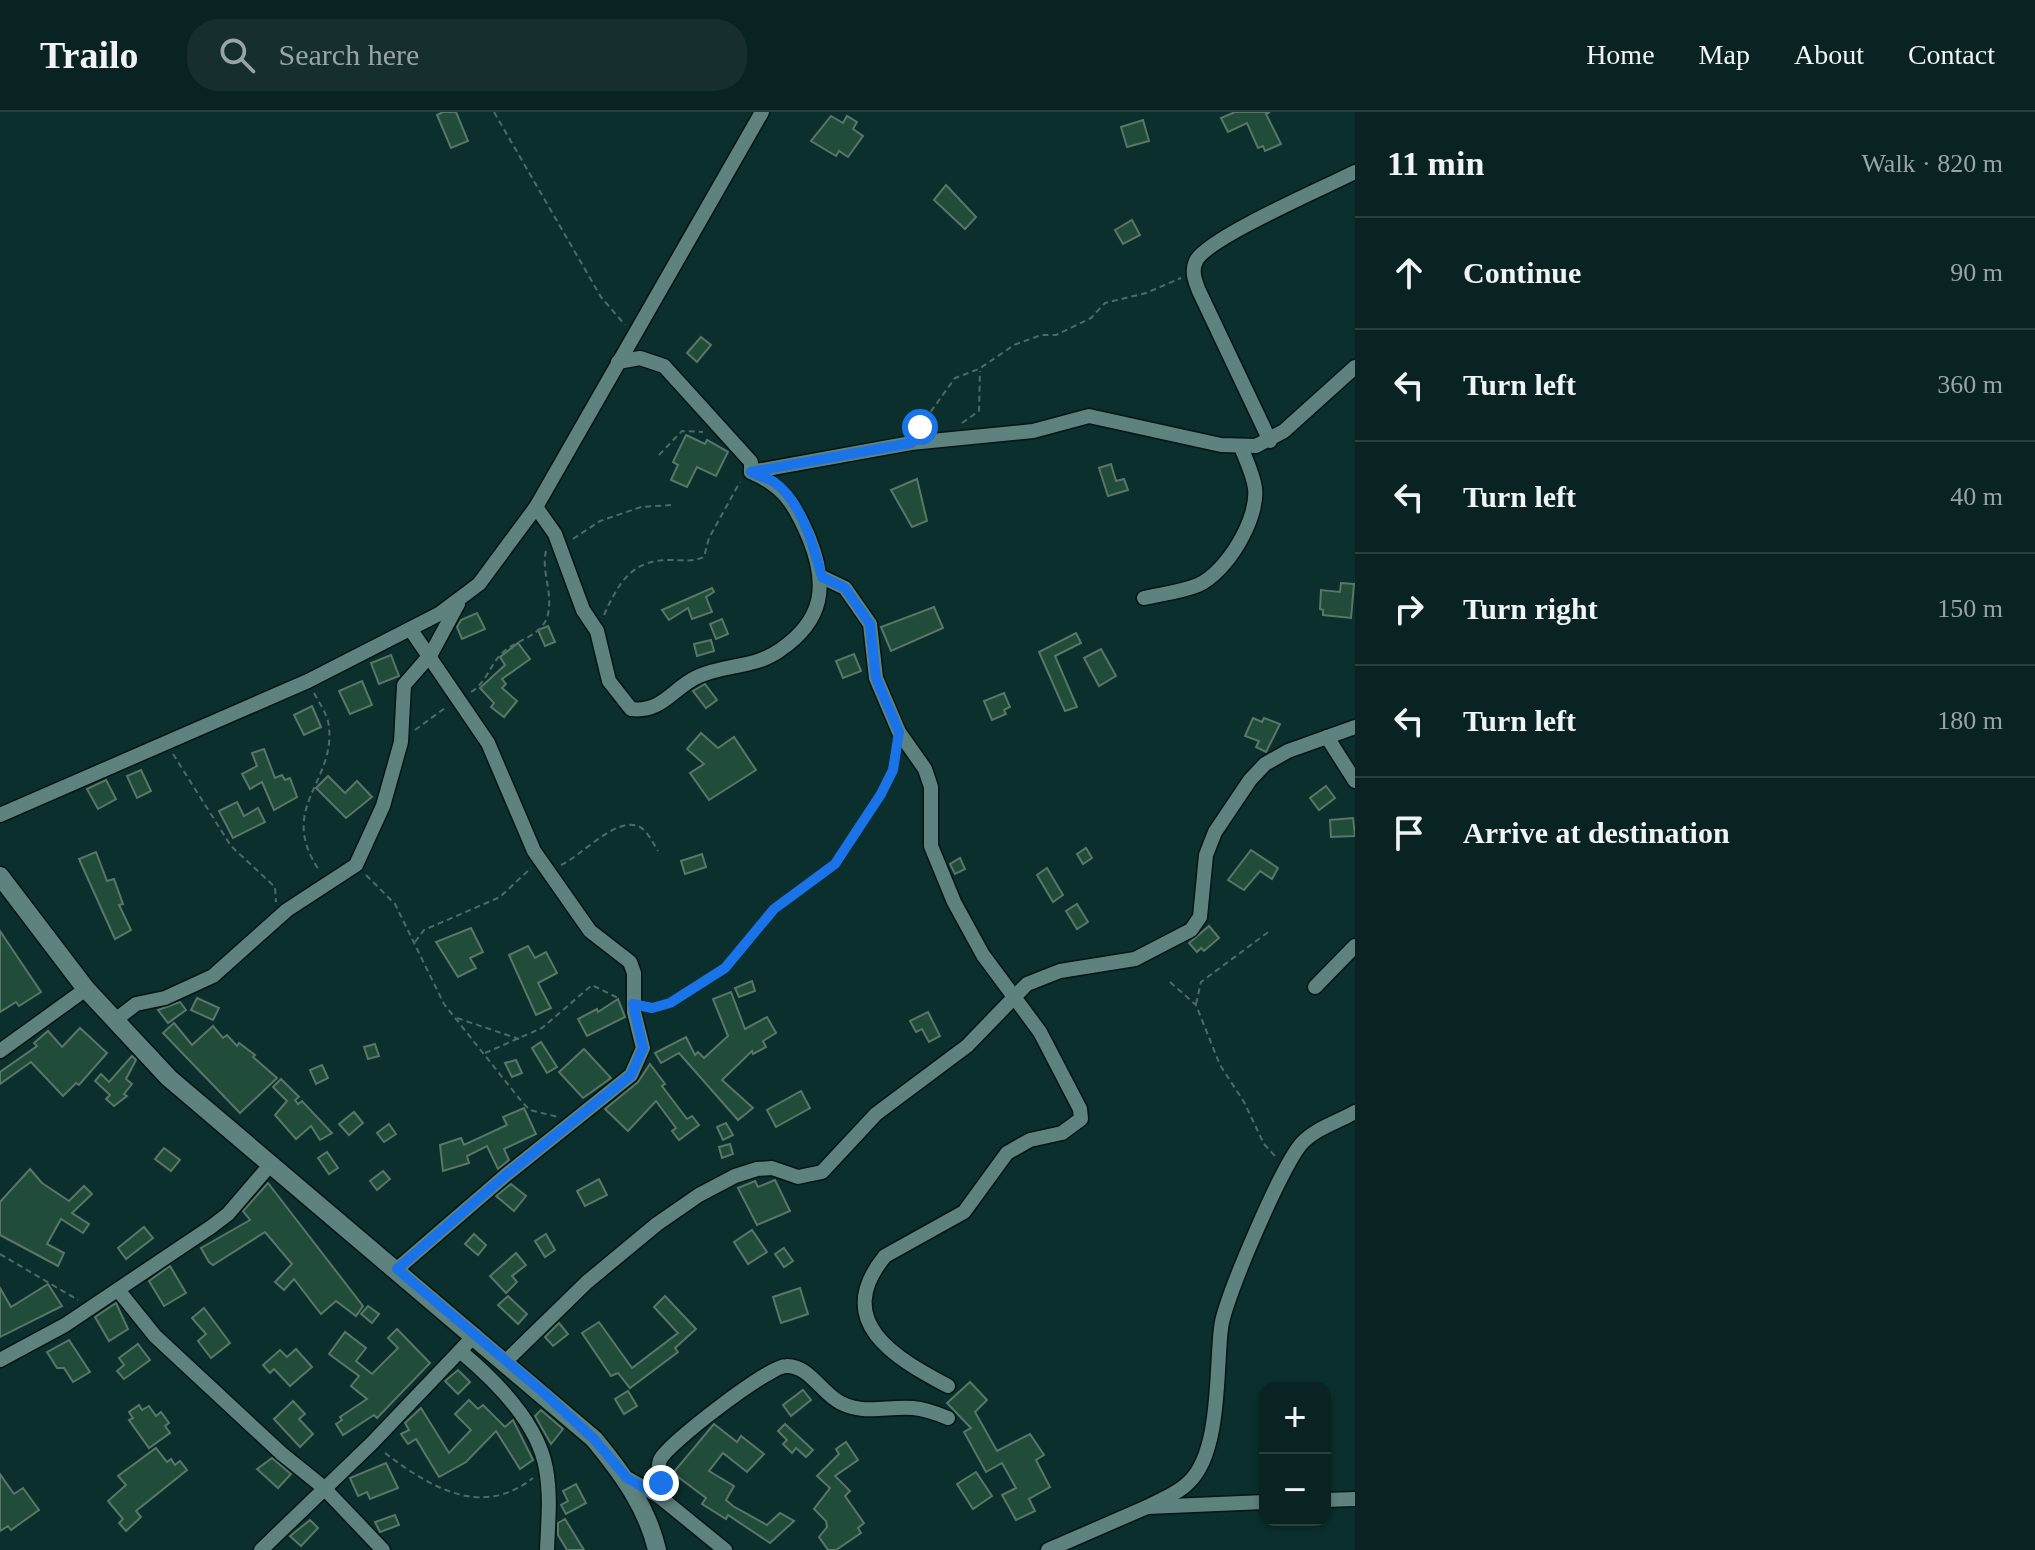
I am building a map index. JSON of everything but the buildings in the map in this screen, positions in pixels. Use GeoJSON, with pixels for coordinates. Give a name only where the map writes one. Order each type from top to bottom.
{"type":"FeatureCollection","features":[{"type":"Feature","properties":{"kind":"main road"},"geometry":{"type":"LineString","coordinates":[[0,876],[86,989],[169,1078],[506,1361],[594,1439],[627,1478],[653,1531],[657,1550]]}},
{"type":"Feature","properties":{"kind":"street"},"geometry":{"type":"LineString","coordinates":[[0,815],[308,681],[458,603],[493,568],[536,507],[762,112]]}},
{"type":"Feature","properties":{"kind":"street"},"geometry":{"type":"LineString","coordinates":[[1270,441],[1193,273],[1195,262],[1203,251],[1219,240],[1355,172]]}},
{"type":"Feature","properties":{"kind":"street"},"geometry":{"type":"LineString","coordinates":[[536,507],[555,534],[583,610],[597,631],[609,681],[618,697],[631,709],[646,711],[659,706],[697,676],[747,666],[782,649],[811,619],[818,605],[822,577],[800,518],[787,496],[776,483],[751,467],[664,366],[640,358],[618,362]]}},
{"type":"Feature","properties":{"kind":"street"},"geometry":{"type":"LineString","coordinates":[[751,467],[911,443],[1019,433],[1089,416],[1241,447],[1270,441],[1355,367]]}},
{"type":"Feature","properties":{"kind":"street"},"geometry":{"type":"LineString","coordinates":[[1144,598],[1197,586],[1217,574],[1227,563],[1245,526],[1255,491],[1241,447]]}},
{"type":"Feature","properties":{"kind":"street"},"geometry":{"type":"LineString","coordinates":[[822,577],[845,588],[870,624],[876,678],[899,732],[925,769],[931,787],[931,846],[938,867],[968,932],[1059,1064],[1081,1119],[1062,1133],[1030,1140],[1007,1153],[964,1212],[885,1256],[876,1267],[863,1303],[864,1317],[882,1340],[914,1369],[948,1386]]}},
{"type":"Feature","properties":{"kind":"street"},"geometry":{"type":"LineString","coordinates":[[114,1021],[136,1004],[165,998],[213,976],[277,919],[356,865],[383,806],[401,742],[404,685],[431,654],[458,603]]}},
{"type":"Feature","properties":{"kind":"street"},"geometry":{"type":"LineString","coordinates":[[397,1269],[631,1075],[641,1060],[643,1048],[633,1004],[634,973],[630,962],[590,931],[542,862],[488,743],[431,654],[411,630]]}},
{"type":"Feature","properties":{"kind":"street"},"geometry":{"type":"LineString","coordinates":[[506,1361],[587,1282],[657,1224],[699,1195],[735,1176],[757,1169],[772,1168],[798,1177],[822,1172],[876,1114],[967,1046],[1012,997],[1044,975],[1135,959],[1191,930],[1200,917],[1206,855],[1215,832],[1250,780],[1265,764],[1288,751],[1355,727]]}},
{"type":"Feature","properties":{"kind":"street"},"geometry":{"type":"LineString","coordinates":[[1327,737],[1355,781]]}},
{"type":"Feature","properties":{"kind":"street"},"geometry":{"type":"LineString","coordinates":[[1315,987],[1355,946]]}},
{"type":"Feature","properties":{"kind":"street"},"geometry":{"type":"LineString","coordinates":[[0,1051],[86,989]]}},
{"type":"Feature","properties":{"kind":"street"},"geometry":{"type":"LineString","coordinates":[[1048,1550],[1147,1507],[1190,1482],[1213,1427],[1221,1325],[1228,1298],[1290,1161],[1306,1139],[1355,1112]]}},
{"type":"Feature","properties":{"kind":"street"},"geometry":{"type":"LineString","coordinates":[[0,1360],[118,1290],[228,1214],[270,1165]]}},
{"type":"Feature","properties":{"kind":"street"},"geometry":{"type":"LineString","coordinates":[[118,1290],[155,1336],[282,1454],[323,1487],[383,1550]]}},
{"type":"Feature","properties":{"kind":"street"},"geometry":{"type":"LineString","coordinates":[[261,1550],[372,1443],[475,1335]]}},
{"type":"Feature","properties":{"kind":"street"},"geometry":{"type":"LineString","coordinates":[[460,1351],[493,1378],[538,1444],[546,1468],[547,1550]]}},
{"type":"Feature","properties":{"kind":"street"},"geometry":{"type":"LineString","coordinates":[[660,1497],[658,1471],[666,1453],[747,1388],[781,1366],[802,1369],[829,1395],[851,1406],[875,1412],[913,1408],[948,1418]]}},
{"type":"Feature","properties":{"kind":"street"},"geometry":{"type":"LineString","coordinates":[[627,1478],[660,1497],[725,1550]]}},
{"type":"Feature","properties":{"kind":"street"},"geometry":{"type":"LineString","coordinates":[[1331,1500],[1355,1499]]}},
{"type":"Feature","properties":{"kind":"street"},"geometry":{"type":"LineString","coordinates":[[1147,1507],[1259,1502]]}},
{"type":"Feature","properties":{"kind":"path"},"geometry":{"type":"LineString","coordinates":[[494,112],[601,297],[633,334]]}},
{"type":"Feature","properties":{"kind":"path"},"geometry":{"type":"LineString","coordinates":[[911,443],[955,378],[979,369],[1014,345],[1041,335],[1056,335],[1091,318],[1105,303],[1146,293],[1193,273]]}},
{"type":"Feature","properties":{"kind":"path"},"geometry":{"type":"LineString","coordinates":[[956,430],[979,411],[982,384],[979,369]]}},
{"type":"Feature","properties":{"kind":"path"},"geometry":{"type":"LineString","coordinates":[[659,455],[682,431],[724,433]]}},
{"type":"Feature","properties":{"kind":"path"},"geometry":{"type":"LineString","coordinates":[[597,631],[618,584],[629,572],[655,561],[704,557],[709,538],[751,467]]}},
{"type":"Feature","properties":{"kind":"path"},"geometry":{"type":"LineString","coordinates":[[401,742],[483,683],[496,658],[536,632],[548,619],[551,596],[544,559],[555,534],[577,539],[594,523],[641,507],[671,505]]}},
{"type":"Feature","properties":{"kind":"path"},"geometry":{"type":"LineString","coordinates":[[308,681],[329,725],[329,738],[321,773],[306,802],[303,829],[307,849],[329,884]]}},
{"type":"Feature","properties":{"kind":"path"},"geometry":{"type":"LineString","coordinates":[[485,1053],[542,1028],[592,985],[633,1004],[652,1008],[704,984],[725,968],[774,909],[835,864],[881,794],[899,750],[899,732]]}},
{"type":"Feature","properties":{"kind":"path"},"geometry":{"type":"LineString","coordinates":[[166,741],[231,846],[275,887],[277,919]]}},
{"type":"Feature","properties":{"kind":"path"},"geometry":{"type":"LineString","coordinates":[[415,943],[424,930],[507,893],[542,862],[563,865],[578,857],[601,836],[626,825],[637,826],[645,832],[658,851]]}},
{"type":"Feature","properties":{"kind":"path"},"geometry":{"type":"LineString","coordinates":[[356,865],[395,904],[444,1004],[530,1110],[575,1120]]}},
{"type":"Feature","properties":{"kind":"path"},"geometry":{"type":"LineString","coordinates":[[1196,1005],[1201,982],[1271,930]]}},
{"type":"Feature","properties":{"kind":"path"},"geometry":{"type":"LineString","coordinates":[[1170,982],[1196,1005],[1220,1065],[1264,1144],[1276,1157],[1290,1161]]}},
{"type":"Feature","properties":{"kind":"path"},"geometry":{"type":"LineString","coordinates":[[455,1017],[520,1039]]}},
{"type":"Feature","properties":{"kind":"path"},"geometry":{"type":"LineString","coordinates":[[0,1254],[89,1307]]}},
{"type":"Feature","properties":{"kind":"path"},"geometry":{"type":"LineString","coordinates":[[372,1443],[440,1488],[483,1500],[515,1492],[546,1468]]}},
{"type":"Feature","properties":{"kind":"route"},"geometry":{"type":"LineString","coordinates":[[661,1483],[660,1497],[627,1478],[594,1439],[544,1393],[397,1269],[506,1175],[631,1075],[641,1060],[643,1048],[633,1004],[652,1008],[670,1003],[725,968],[745,939],[774,909],[802,885],[835,864],[844,853],[851,835],[881,794],[899,750],[899,732],[876,678],[875,644],[870,624],[859,603],[845,588],[822,577],[816,555],[787,496],[776,483],[751,472],[911,443],[920,427]]}}]}
